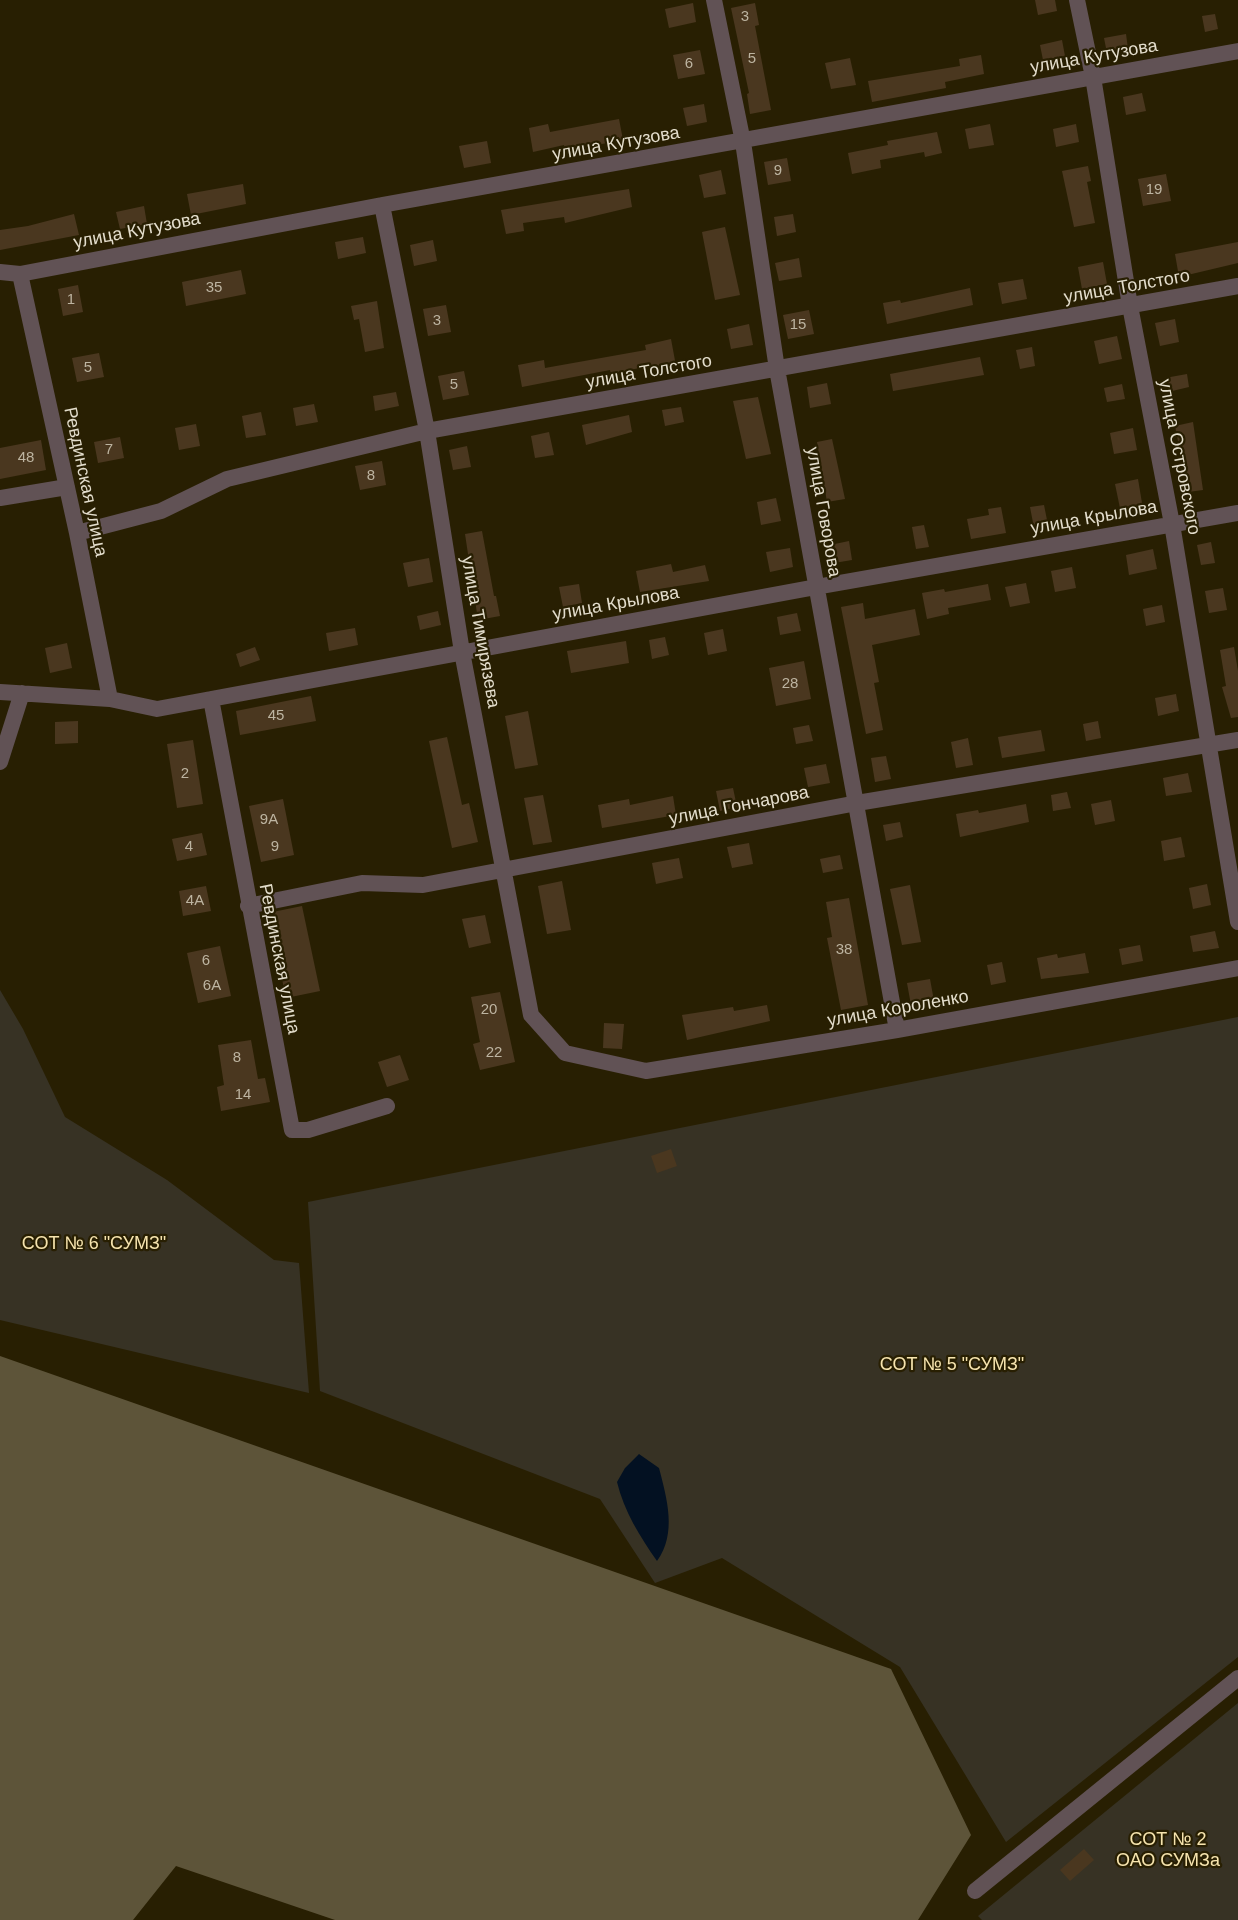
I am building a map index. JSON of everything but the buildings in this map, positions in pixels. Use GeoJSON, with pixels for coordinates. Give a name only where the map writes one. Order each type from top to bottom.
{"type":"FeatureCollection","features":[{"type":"Feature","properties":{"kind":"street","name":"улица Говорова"},"geometry":{"type":"LineString","coordinates":[[714,0],[743,142],[777,369],[897,1030]]}},
{"type":"Feature","properties":{"kind":"street","name":"улица Островского"},"geometry":{"type":"LineString","coordinates":[[1077,0],[1093,77],[1130,306],[1172,524],[1238,922]]}},
{"type":"Feature","properties":{"kind":"street","name":"улица Кутузова"},"geometry":{"type":"LineString","coordinates":[[0,272],[20,274],[382,205],[743,142],[1238,51]]}},
{"type":"Feature","properties":{"kind":"street","name":"улица Тимирязева"},"geometry":{"type":"LineString","coordinates":[[382,205],[426,431],[462,652],[531,1015],[565,1053]]}},
{"type":"Feature","properties":{"kind":"street","name":"Ревдинская улица"},"geometry":{"type":"LineString","coordinates":[[20,274],[77,533],[110,699]]}},
{"type":"Feature","properties":{"kind":"street","name":"улица Толстого"},"geometry":{"type":"LineString","coordinates":[[77,533],[161,511],[227,479],[426,431],[1238,286]]}},
{"type":"Feature","properties":{"kind":"street"},"geometry":{"type":"LineString","coordinates":[[0,498],[66,487]]}},
{"type":"Feature","properties":{"kind":"street","name":"улица Крылова"},"geometry":{"type":"LineString","coordinates":[[0,692],[110,699],[157,709],[816,587],[1238,513]]}},
{"type":"Feature","properties":{"kind":"street"},"geometry":{"type":"LineString","coordinates":[[0,762],[22,693]]}},
{"type":"Feature","properties":{"kind":"street","name":"Ревдинская улица"},"geometry":{"type":"LineString","coordinates":[[211,699],[292,1130],[308,1130],[387,1106]]}},
{"type":"Feature","properties":{"kind":"street","name":"улица Гончарова"},"geometry":{"type":"LineString","coordinates":[[249,906],[362,884],[423,885],[857,803],[1238,740]]}},
{"type":"Feature","properties":{"kind":"street","name":"улица Короленко"},"geometry":{"type":"LineString","coordinates":[[565,1053],[646,1071],[897,1030],[1238,968]]}},
{"type":"Feature","properties":{"kind":"street"},"geometry":{"type":"LineString","coordinates":[[975,1891],[1238,1678]]}},
{"type":"Feature","properties":{"kind":"green space","name":"СОТ № 6 \"СУМЗ\""},"geometry":{"type":"Polygon","coordinates":[[[0,990],[23,1029],[65,1117],[167,1180],[274,1260],[299,1263],[309,1393],[0,1320],[0,990]]]}},
{"type":"Feature","properties":{"kind":"green space","name":"СОТ № 5 \"СУМЗ\""},"geometry":{"type":"Polygon","coordinates":[[[1238,1017],[1238,1657],[1006,1842],[900,1667],[722,1558],[655,1583],[600,1499],[320,1391],[308,1202],[1238,1017]]]}},
{"type":"Feature","properties":{"kind":"green space","name":"СОТ № 2 ОАО СУМЗа"},"geometry":{"type":"Polygon","coordinates":[[[1238,1703],[1238,1920],[982,1920],[978,1916],[1238,1703]]]}},
{"type":"Feature","properties":{"kind":"shaded area"},"geometry":{"type":"Polygon","coordinates":[[[0,1356],[891,1669],[971,1835],[918,1920],[335,1920],[176,1866],[133,1920],[0,1920],[0,1356]]]}},
{"type":"Feature","properties":{"kind":"water"},"geometry":{"type":"Polygon","coordinates":[[[639,1454],[659,1468],[665,1492],[669,1527],[667,1539],[657,1561],[633,1523],[617,1482],[625,1468],[639,1454]]]}}]}
